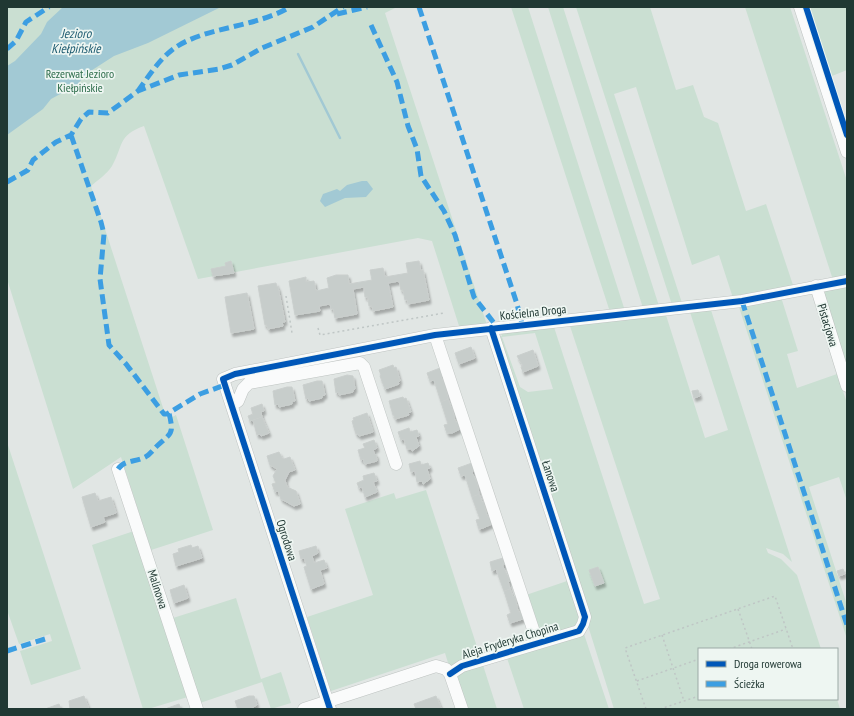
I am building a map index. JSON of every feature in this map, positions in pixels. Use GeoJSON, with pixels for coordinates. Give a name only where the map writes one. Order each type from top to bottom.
{"type":"FeatureCollection","features":[{"type":"Feature","properties":{"kind":"street"},"geometry":{"type":"LineString","coordinates":[[800,7],[847,152]]}},
{"type":"Feature","properties":{"kind":"street","name":"Kościelna Droga"},"geometry":{"type":"LineString","coordinates":[[223,379],[235,374],[435,335],[742,301],[847,281]]}},
{"type":"Feature","properties":{"kind":"street","name":"Pistacjowa"},"geometry":{"type":"LineString","coordinates":[[816,286],[847,386]]}},
{"type":"Feature","properties":{"kind":"street","name":"Łanowa"},"geometry":{"type":"LineString","coordinates":[[491,328],[584,613],[583,624],[579,631]]}},
{"type":"Feature","properties":{"kind":"street"},"geometry":{"type":"LineString","coordinates":[[435,335],[534,632]]}},
{"type":"Feature","properties":{"kind":"street"},"geometry":{"type":"LineString","coordinates":[[232,405],[238,401],[243,389],[249,383],[360,362],[364,367],[396,464]]}},
{"type":"Feature","properties":{"kind":"street","name":"Ogrodowa"},"geometry":{"type":"LineString","coordinates":[[223,379],[328,705]]}},
{"type":"Feature","properties":{"kind":"street","name":"Malinowa"},"geometry":{"type":"LineString","coordinates":[[118,469],[197,709]]}},
{"type":"Feature","properties":{"kind":"street","name":"Aleja Fryderyka Chopina"},"geometry":{"type":"LineString","coordinates":[[450,674],[462,666],[579,631]]}},
{"type":"Feature","properties":{"kind":"street"},"geometry":{"type":"LineString","coordinates":[[304,709],[328,705],[436,666],[446,669],[450,674],[462,709]]}},
{"type":"Feature","properties":{"kind":"path"},"geometry":{"type":"LineString","coordinates":[[286,296],[292,333]]}},
{"type":"Feature","properties":{"kind":"path"},"geometry":{"type":"LineString","coordinates":[[318,328],[320,335],[444,312]]}},
{"type":"Feature","properties":{"kind":"path"},"geometry":{"type":"LineString","coordinates":[[646,709],[625,648],[775,596],[793,648]]}},
{"type":"Feature","properties":{"kind":"path"},"geometry":{"type":"LineString","coordinates":[[738,609],[752,648]]}},
{"type":"Feature","properties":{"kind":"path"},"geometry":{"type":"LineString","coordinates":[[732,648],[786,629]]}},
{"type":"Feature","properties":{"kind":"path"},"geometry":{"type":"LineString","coordinates":[[662,635],[684,701]]}},
{"type":"Feature","properties":{"kind":"path"},"geometry":{"type":"LineString","coordinates":[[636,680],[698,659]]}},
{"type":"Feature","properties":{"kind":"path"},"geometry":{"type":"LineString","coordinates":[[660,709],[698,696]]}},
{"type":"Feature","properties":{"kind":"green space","name":"Rezerwat Jezioro Kiełpińskie"},"geometry":{"type":"Polygon","coordinates":[[[7,7],[397,7],[385,13],[487,325],[460,329],[432,241],[418,238],[198,279],[144,126],[129,134],[122,142],[116,159],[110,169],[91,186],[167,420],[176,415],[213,530],[151,550],[121,457],[73,489],[7,279],[7,7]]]}},
{"type":"Feature","properties":{"kind":"green space"},"geometry":{"type":"Polygon","coordinates":[[[511,7],[528,7],[625,311],[610,312],[511,7]]]}},
{"type":"Feature","properties":{"kind":"green space"},"geometry":{"type":"Polygon","coordinates":[[[548,7],[563,7],[659,306],[643,308],[548,7]]]}},
{"type":"Feature","properties":{"kind":"green space"},"geometry":{"type":"Polygon","coordinates":[[[576,7],[650,7],[676,90],[693,85],[704,117],[718,123],[746,211],[766,204],[794,288],[733,298],[719,255],[692,265],[636,87],[614,94],[682,303],[672,305],[576,7]]]}},
{"type":"Feature","properties":{"kind":"green space"},"geometry":{"type":"Polygon","coordinates":[[[745,7],[790,7],[847,181],[847,277],[833,280],[745,7]]]}},
{"type":"Feature","properties":{"kind":"green space"},"geometry":{"type":"Polygon","coordinates":[[[810,7],[847,7],[847,70],[832,76],[810,7]]]}},
{"type":"Feature","properties":{"kind":"green space"},"geometry":{"type":"Polygon","coordinates":[[[847,284],[847,367],[822,289],[847,284]]]}},
{"type":"Feature","properties":{"kind":"green space"},"geometry":{"type":"Polygon","coordinates":[[[781,297],[798,351],[787,354],[797,388],[837,374],[847,403],[847,501],[839,477],[809,487],[847,605],[847,639],[738,304],[781,297]]]}},
{"type":"Feature","properties":{"kind":"green space"},"geometry":{"type":"Polygon","coordinates":[[[710,307],[792,562],[783,554],[766,548],[768,553],[781,559],[797,575],[821,648],[698,648],[698,700],[837,700],[840,709],[614,709],[498,337],[502,336],[500,330],[553,324],[644,604],[660,599],[569,323],[665,312],[705,438],[728,430],[689,309],[710,307]],[[535,333],[502,337],[520,387],[528,392],[553,389],[535,333]]]}},
{"type":"Feature","properties":{"kind":"green space"},"geometry":{"type":"Polygon","coordinates":[[[7,442],[81,669],[31,685],[20,651],[52,641],[50,634],[19,644],[7,610],[7,442]]]}},
{"type":"Feature","properties":{"kind":"green space"},"geometry":{"type":"Polygon","coordinates":[[[426,490],[480,656],[449,666],[445,653],[331,691],[307,617],[373,595],[345,509],[394,493],[396,499],[426,490]]]}},
{"type":"Feature","properties":{"kind":"green space"},"geometry":{"type":"Polygon","coordinates":[[[137,530],[191,696],[148,709],[143,709],[92,545],[137,530]]]}},
{"type":"Feature","properties":{"kind":"green space"},"geometry":{"type":"Polygon","coordinates":[[[570,580],[582,618],[579,627],[539,635],[526,595],[570,580]]]}},
{"type":"Feature","properties":{"kind":"green space"},"geometry":{"type":"Polygon","coordinates":[[[236,598],[261,679],[281,672],[291,703],[271,709],[262,682],[200,703],[173,618],[236,598]]]}},
{"type":"Feature","properties":{"kind":"green space"},"geometry":{"type":"Polygon","coordinates":[[[584,634],[609,709],[524,709],[506,655],[570,636],[584,634]]]}},
{"type":"Feature","properties":{"kind":"green space"},"geometry":{"type":"Polygon","coordinates":[[[482,662],[497,709],[463,709],[455,676],[482,662]]]}},
{"type":"Feature","properties":{"kind":"water","name":"Jezioro Kiełpińskie"},"geometry":{"type":"Polygon","coordinates":[[[63,7],[221,7],[148,43],[114,56],[86,74],[77,85],[51,99],[43,109],[7,135],[7,66],[15,61],[41,34],[47,22],[63,7]]]}},
{"type":"Feature","properties":{"kind":"water"},"geometry":{"type":"Polygon","coordinates":[[[367,181],[373,189],[366,197],[345,198],[325,207],[320,201],[323,194],[337,189],[340,191],[347,185],[367,181]]]}},
{"type":"Feature","properties":{"kind":"building"},"geometry":{"type":"Polygon","coordinates":[[[231,261],[234,273],[213,276],[211,269],[226,266],[225,263],[231,261]]]}},
{"type":"Feature","properties":{"kind":"building"},"geometry":{"type":"Polygon","coordinates":[[[419,261],[421,271],[423,270],[429,300],[408,304],[407,299],[405,300],[403,290],[401,290],[399,281],[388,283],[393,307],[373,311],[372,306],[369,306],[368,297],[365,297],[364,287],[353,289],[357,314],[335,318],[333,308],[331,309],[330,304],[319,306],[320,311],[295,315],[289,281],[306,277],[306,282],[314,281],[316,291],[329,288],[327,278],[336,275],[348,275],[349,284],[372,280],[370,270],[383,268],[385,277],[408,273],[406,263],[419,261]]]}},
{"type":"Feature","properties":{"kind":"building"},"geometry":{"type":"Polygon","coordinates":[[[276,283],[285,322],[282,322],[283,326],[268,329],[267,325],[265,325],[258,286],[276,283]]]}},
{"type":"Feature","properties":{"kind":"building"},"geometry":{"type":"Polygon","coordinates":[[[247,293],[254,329],[231,333],[225,297],[247,293]]]}},
{"type":"Feature","properties":{"kind":"building"},"geometry":{"type":"Polygon","coordinates":[[[471,347],[475,358],[459,364],[455,353],[471,347]]]}},
{"type":"Feature","properties":{"kind":"building"},"geometry":{"type":"Polygon","coordinates":[[[533,350],[538,366],[523,372],[521,367],[523,366],[517,356],[533,350]]]}},
{"type":"Feature","properties":{"kind":"building"},"geometry":{"type":"Polygon","coordinates":[[[393,365],[394,368],[396,367],[400,381],[398,382],[399,384],[385,389],[379,370],[393,365]]]}},
{"type":"Feature","properties":{"kind":"building"},"geometry":{"type":"Polygon","coordinates":[[[440,368],[442,374],[441,377],[446,386],[448,399],[441,402],[434,380],[430,381],[427,373],[440,368]]]}},
{"type":"Feature","properties":{"kind":"building"},"geometry":{"type":"Polygon","coordinates":[[[347,375],[353,376],[355,389],[353,392],[339,395],[339,392],[336,393],[334,379],[347,375]]]}},
{"type":"Feature","properties":{"kind":"building"},"geometry":{"type":"Polygon","coordinates":[[[322,381],[325,395],[322,396],[322,398],[309,401],[308,398],[306,399],[303,385],[322,381]]]}},
{"type":"Feature","properties":{"kind":"building"},"geometry":{"type":"Polygon","coordinates":[[[292,387],[295,401],[292,401],[292,404],[279,407],[278,404],[275,405],[273,391],[292,387]]]}},
{"type":"Feature","properties":{"kind":"building"},"geometry":{"type":"Polygon","coordinates":[[[698,390],[700,396],[694,398],[692,391],[698,390]]]}},
{"type":"Feature","properties":{"kind":"building"},"geometry":{"type":"Polygon","coordinates":[[[403,397],[404,399],[406,398],[411,412],[408,413],[409,415],[395,419],[389,401],[403,397]]]}},
{"type":"Feature","properties":{"kind":"building"},"geometry":{"type":"Polygon","coordinates":[[[448,399],[451,407],[452,406],[455,421],[458,423],[460,429],[452,433],[447,433],[444,425],[448,424],[441,402],[448,399]]]}},
{"type":"Feature","properties":{"kind":"building"},"geometry":{"type":"Polygon","coordinates":[[[262,404],[264,411],[261,412],[262,417],[250,421],[248,416],[253,414],[251,408],[262,404]]]}},
{"type":"Feature","properties":{"kind":"building"},"geometry":{"type":"Polygon","coordinates":[[[367,413],[373,432],[359,436],[356,434],[352,421],[354,420],[353,418],[367,413]]]}},
{"type":"Feature","properties":{"kind":"building"},"geometry":{"type":"Polygon","coordinates":[[[262,417],[269,433],[261,436],[260,434],[257,435],[253,420],[262,417]]]}},
{"type":"Feature","properties":{"kind":"building"},"geometry":{"type":"Polygon","coordinates":[[[409,428],[410,432],[417,430],[419,436],[416,437],[419,446],[412,451],[412,449],[407,449],[404,439],[401,440],[398,432],[409,428]]]}},
{"type":"Feature","properties":{"kind":"building"},"geometry":{"type":"Polygon","coordinates":[[[374,440],[377,448],[373,450],[375,455],[376,454],[377,461],[365,464],[363,459],[361,460],[358,450],[365,448],[363,444],[374,440]]]}},
{"type":"Feature","properties":{"kind":"building"},"geometry":{"type":"Polygon","coordinates":[[[279,452],[284,459],[290,457],[295,470],[289,472],[285,480],[287,487],[296,491],[300,504],[294,506],[281,499],[278,491],[275,492],[272,484],[276,483],[273,476],[277,469],[270,465],[267,456],[279,452]]]}},
{"type":"Feature","properties":{"kind":"building"},"geometry":{"type":"Polygon","coordinates":[[[420,461],[421,465],[428,463],[430,468],[427,469],[430,479],[423,484],[422,481],[417,482],[415,471],[411,472],[409,464],[420,461]]]}},
{"type":"Feature","properties":{"kind":"building"},"geometry":{"type":"Polygon","coordinates":[[[472,463],[474,469],[472,473],[477,482],[479,494],[472,497],[465,475],[461,476],[458,468],[472,463]]]}},
{"type":"Feature","properties":{"kind":"building"},"geometry":{"type":"Polygon","coordinates":[[[374,473],[377,481],[373,482],[377,492],[365,497],[362,487],[359,488],[357,483],[364,480],[363,476],[374,473]]]}},
{"type":"Feature","properties":{"kind":"building"},"geometry":{"type":"Polygon","coordinates":[[[95,493],[98,501],[111,497],[116,513],[103,517],[105,522],[91,527],[82,497],[95,493]]]}},
{"type":"Feature","properties":{"kind":"building"},"geometry":{"type":"Polygon","coordinates":[[[479,494],[482,502],[484,502],[487,516],[490,518],[492,524],[479,529],[476,520],[480,519],[472,497],[479,494]]]}},
{"type":"Feature","properties":{"kind":"building"},"geometry":{"type":"Polygon","coordinates":[[[191,545],[192,548],[198,546],[202,558],[176,566],[173,554],[179,552],[178,549],[191,545]]]}},
{"type":"Feature","properties":{"kind":"building"},"geometry":{"type":"Polygon","coordinates":[[[316,546],[318,553],[312,556],[314,563],[324,560],[327,568],[320,570],[324,584],[311,589],[304,567],[307,566],[304,558],[301,559],[299,551],[316,546]]]}},
{"type":"Feature","properties":{"kind":"building"},"geometry":{"type":"Polygon","coordinates":[[[503,558],[505,564],[503,564],[503,567],[510,581],[508,581],[510,589],[504,591],[496,569],[492,571],[490,562],[503,558]]]}},
{"type":"Feature","properties":{"kind":"building"},"geometry":{"type":"Polygon","coordinates":[[[598,567],[604,583],[595,586],[589,570],[598,567]]]}},
{"type":"Feature","properties":{"kind":"building"},"geometry":{"type":"Polygon","coordinates":[[[843,569],[845,574],[839,576],[837,571],[843,569]]]}},
{"type":"Feature","properties":{"kind":"building"},"geometry":{"type":"Polygon","coordinates":[[[184,585],[188,598],[174,603],[170,590],[184,585]]]}},
{"type":"Feature","properties":{"kind":"building"},"geometry":{"type":"Polygon","coordinates":[[[510,589],[513,597],[515,596],[518,611],[521,613],[523,619],[510,623],[507,615],[511,613],[504,591],[510,589]]]}},
{"type":"Feature","properties":{"kind":"building"},"geometry":{"type":"Polygon","coordinates":[[[84,696],[89,709],[70,709],[69,701],[84,696]]]}},
{"type":"Feature","properties":{"kind":"building"},"geometry":{"type":"Polygon","coordinates":[[[249,696],[254,696],[257,705],[250,709],[238,709],[235,701],[249,696]]]}},
{"type":"Feature","properties":{"kind":"building"},"geometry":{"type":"Polygon","coordinates":[[[436,696],[441,708],[416,709],[414,704],[436,696]]]}},
{"type":"Feature","properties":{"kind":"building"},"geometry":{"type":"Polygon","coordinates":[[[59,704],[61,709],[45,709],[59,704]]]}},
{"type":"Feature","properties":{"kind":"building"},"geometry":{"type":"Polygon","coordinates":[[[179,704],[181,709],[165,709],[179,704]]]}},
{"type":"Feature","properties":{"kind":"waterway"},"geometry":{"type":"LineString","coordinates":[[298,54],[340,138]]}},
{"type":"Feature","properties":{"kind":"marked path"},"geometry":{"type":"LineString","coordinates":[[7,49],[16,41],[26,22],[49,7]]}},
{"type":"Feature","properties":{"kind":"marked path"},"geometry":{"type":"LineString","coordinates":[[138,91],[162,59],[184,42],[213,32],[261,19],[290,7]]}},
{"type":"Feature","properties":{"kind":"marked path"},"geometry":{"type":"LineString","coordinates":[[7,182],[28,170],[33,160],[56,142],[71,135],[81,119],[89,112],[108,113],[138,91],[179,75],[219,69],[232,65],[262,48],[313,27],[343,7]]}},
{"type":"Feature","properties":{"kind":"marked path"},"geometry":{"type":"LineString","coordinates":[[337,14],[367,7]]}},
{"type":"Feature","properties":{"kind":"marked path"},"geometry":{"type":"LineString","coordinates":[[419,7],[517,304],[522,324]]}},
{"type":"Feature","properties":{"kind":"marked path"},"geometry":{"type":"LineString","coordinates":[[371,25],[397,82],[408,126],[417,149],[421,176],[444,211],[455,235],[474,297],[497,327]]}},
{"type":"Feature","properties":{"kind":"marked path"},"geometry":{"type":"LineString","coordinates":[[71,135],[104,234],[100,279],[109,345],[126,364],[164,414],[167,414],[200,394],[225,385]]}},
{"type":"Feature","properties":{"kind":"marked path"},"geometry":{"type":"LineString","coordinates":[[742,301],[847,625]]}},
{"type":"Feature","properties":{"kind":"marked path"},"geometry":{"type":"LineString","coordinates":[[118,469],[123,464],[147,456],[169,435],[171,429],[169,413]]}},
{"type":"Feature","properties":{"kind":"marked path"},"geometry":{"type":"LineString","coordinates":[[7,651],[45,639]]}},
{"type":"Feature","properties":{"kind":"cycle path"},"geometry":{"type":"LineString","coordinates":[[806,7],[847,135]]}},
{"type":"Feature","properties":{"kind":"cycle path"},"geometry":{"type":"LineString","coordinates":[[330,709],[223,379],[235,374],[435,335],[742,301],[847,281]]}},
{"type":"Feature","properties":{"kind":"cycle path"},"geometry":{"type":"LineString","coordinates":[[450,674],[462,666],[579,631],[585,617],[491,328]]}}]}
